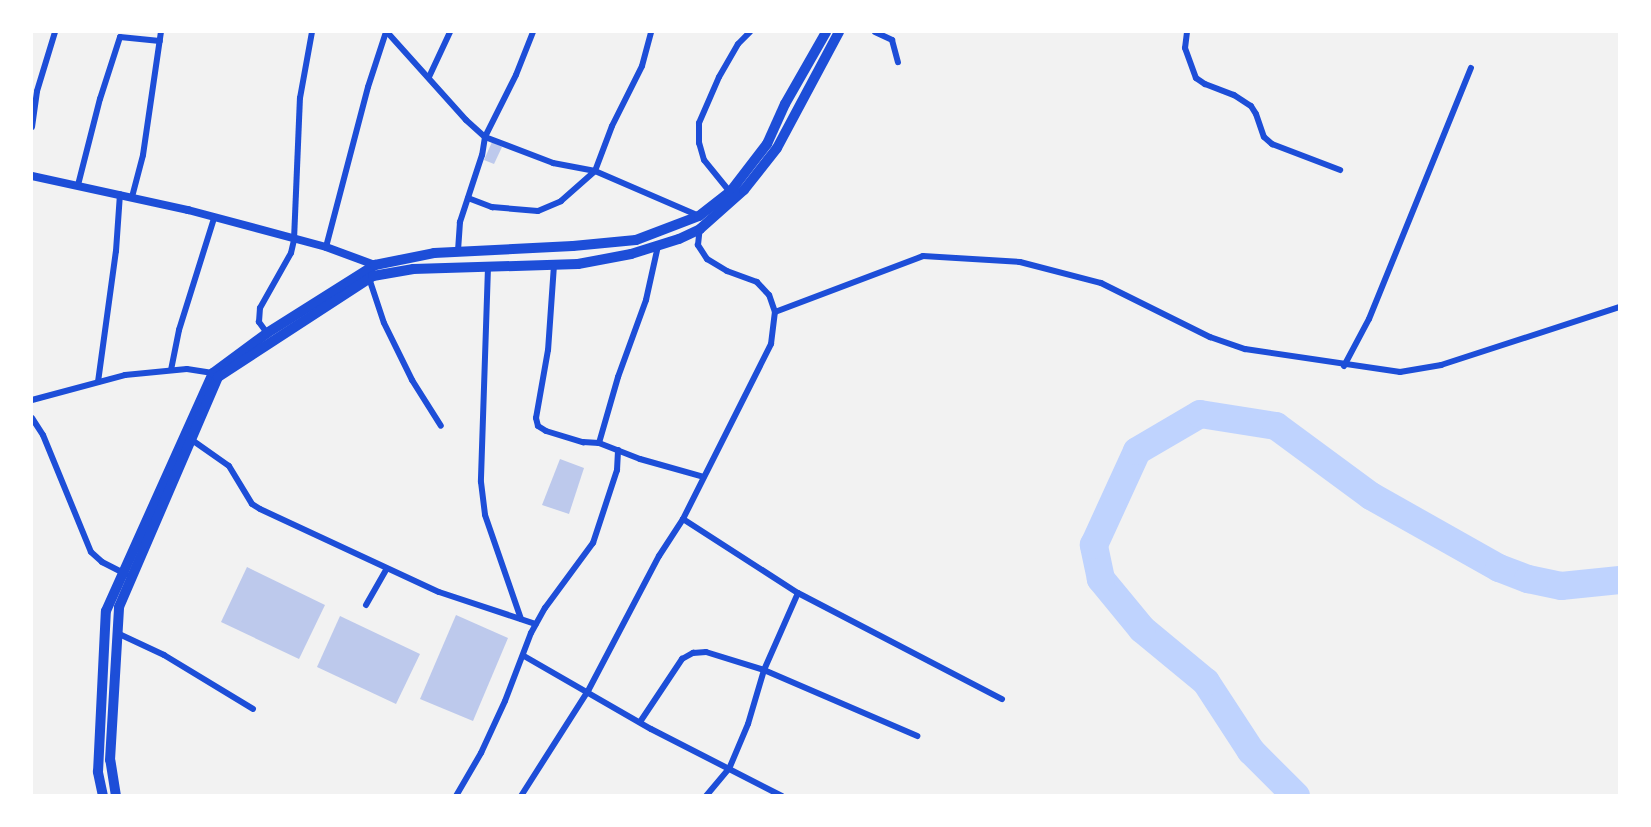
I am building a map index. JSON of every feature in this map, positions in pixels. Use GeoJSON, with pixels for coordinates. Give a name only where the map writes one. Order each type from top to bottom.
{"type":"FeatureCollection","features":[{"type":"Feature","properties":{"kind":"highway"},"geometry":{"type":"LineString","coordinates":[[116,795],[111,760],[119,607],[128,575],[213,373],[267,333],[375,265],[434,253],[573,246],[636,240],[699,216],[730,192],[766,144],[785,104],[826,32]]}},
{"type":"Feature","properties":{"kind":"highway"},"geometry":{"type":"LineString","coordinates":[[103,795],[98,772],[106,610],[128,575],[192,440],[218,377],[369,278],[413,269],[578,264],[631,254],[700,229],[744,190],[777,148],[839,32]]}},
{"type":"Feature","properties":{"kind":"street"},"geometry":{"type":"LineString","coordinates":[[32,127],[39,82],[55,32]]}},
{"type":"Feature","properties":{"kind":"street"},"geometry":{"type":"LineString","coordinates":[[132,197],[143,155],[161,32]]}},
{"type":"Feature","properties":{"kind":"street"},"geometry":{"type":"LineString","coordinates":[[267,333],[259,322],[260,308],[291,253],[294,240],[300,98],[312,32]]}},
{"type":"Feature","properties":{"kind":"street"},"geometry":{"type":"LineString","coordinates":[[326,247],[368,87],[386,32],[484,137],[553,163],[595,171],[699,216],[698,245],[708,260],[728,271],[757,282],[769,295],[775,312],[771,344],[683,519],[659,556],[588,692],[521,795]]}},
{"type":"Feature","properties":{"kind":"street"},"geometry":{"type":"LineString","coordinates":[[429,77],[450,32]]}},
{"type":"Feature","properties":{"kind":"street"},"geometry":{"type":"LineString","coordinates":[[458,251],[458,234],[484,137],[516,75],[533,32]]}},
{"type":"Feature","properties":{"kind":"street"},"geometry":{"type":"LineString","coordinates":[[468,198],[492,207],[538,211],[561,201],[595,171],[612,126],[642,66],[651,32]]}},
{"type":"Feature","properties":{"kind":"street"},"geometry":{"type":"LineString","coordinates":[[730,192],[704,160],[699,143],[699,123],[719,77],[738,44],[750,32]]}},
{"type":"Feature","properties":{"kind":"street"},"geometry":{"type":"LineString","coordinates":[[875,32],[892,40],[898,62]]}},
{"type":"Feature","properties":{"kind":"street"},"geometry":{"type":"LineString","coordinates":[[1187,32],[1185,48],[1191,70],[1196,78],[1204,84],[1244,100],[1251,106],[1264,137],[1272,144],[1340,171]]}},
{"type":"Feature","properties":{"kind":"street"},"geometry":{"type":"LineString","coordinates":[[78,185],[100,99],[120,37],[160,41]]}},
{"type":"Feature","properties":{"kind":"street"},"geometry":{"type":"LineString","coordinates":[[1344,366],[1369,319],[1471,68]]}},
{"type":"Feature","properties":{"kind":"street"},"geometry":{"type":"LineString","coordinates":[[32,176],[120,194],[326,247],[375,265]]}},
{"type":"Feature","properties":{"kind":"street"},"geometry":{"type":"LineString","coordinates":[[98,382],[116,251],[120,194]]}},
{"type":"Feature","properties":{"kind":"street"},"geometry":{"type":"LineString","coordinates":[[171,370],[179,330],[214,218]]}},
{"type":"Feature","properties":{"kind":"street"},"geometry":{"type":"LineString","coordinates":[[599,443],[618,377],[646,300],[658,245]]}},
{"type":"Feature","properties":{"kind":"street"},"geometry":{"type":"LineString","coordinates":[[775,312],[923,256],[1020,262],[1101,283],[1210,337],[1245,349],[1344,366],[1400,372],[1441,365],[1620,307]]}},
{"type":"Feature","properties":{"kind":"street"},"geometry":{"type":"LineString","coordinates":[[554,265],[548,350],[536,418],[538,426],[546,431],[583,442],[599,443],[640,459],[705,477]]}},
{"type":"Feature","properties":{"kind":"street"},"geometry":{"type":"LineString","coordinates":[[488,267],[481,482],[485,515],[521,619]]}},
{"type":"Feature","properties":{"kind":"street"},"geometry":{"type":"LineString","coordinates":[[369,278],[384,323],[412,380],[441,426]]}},
{"type":"Feature","properties":{"kind":"street"},"geometry":{"type":"LineString","coordinates":[[32,400],[98,382],[171,370],[213,373]]}},
{"type":"Feature","properties":{"kind":"street"},"geometry":{"type":"LineString","coordinates":[[32,418],[43,435],[91,552],[102,562],[128,575]]}},
{"type":"Feature","properties":{"kind":"street"},"geometry":{"type":"LineString","coordinates":[[192,440],[229,466],[252,504],[260,509],[386,570],[439,592],[536,624]]}},
{"type":"Feature","properties":{"kind":"street"},"geometry":{"type":"LineString","coordinates":[[456,795],[481,753],[544,608],[593,543],[617,470],[618,450]]}},
{"type":"Feature","properties":{"kind":"street"},"geometry":{"type":"LineString","coordinates":[[683,519],[798,593],[1002,699]]}},
{"type":"Feature","properties":{"kind":"street"},"geometry":{"type":"LineString","coordinates":[[366,605],[386,570]]}},
{"type":"Feature","properties":{"kind":"street"},"geometry":{"type":"LineString","coordinates":[[706,795],[729,769],[748,724],[764,669],[798,593]]}},
{"type":"Feature","properties":{"kind":"street"},"geometry":{"type":"LineString","coordinates":[[117,633],[164,655],[253,709]]}},
{"type":"Feature","properties":{"kind":"street"},"geometry":{"type":"LineString","coordinates":[[639,722],[682,659],[693,653],[706,652],[764,669],[917,736]]}},
{"type":"Feature","properties":{"kind":"street"},"geometry":{"type":"LineString","coordinates":[[524,656],[639,722],[782,795]]}},
{"type":"Feature","properties":{"kind":"building"},"geometry":{"type":"Polygon","coordinates":[[[492,142],[502,147],[494,164],[484,160],[492,142]]]}},
{"type":"Feature","properties":{"kind":"building"},"geometry":{"type":"Polygon","coordinates":[[[560,459],[584,468],[569,514],[542,505],[560,459]]]}},
{"type":"Feature","properties":{"kind":"building"},"geometry":{"type":"Polygon","coordinates":[[[247,567],[325,605],[299,659],[221,622],[247,567]]]}},
{"type":"Feature","properties":{"kind":"building"},"geometry":{"type":"Polygon","coordinates":[[[456,615],[508,638],[473,721],[420,699],[456,615]]]}},
{"type":"Feature","properties":{"kind":"building"},"geometry":{"type":"Polygon","coordinates":[[[340,616],[420,654],[396,704],[317,667],[340,616]]]}},
{"type":"Feature","properties":{"kind":"waterway"},"geometry":{"type":"LineString","coordinates":[[1296,796],[1251,751],[1206,682],[1142,629],[1101,579],[1094,545],[1137,451],[1200,414],[1276,426],[1371,496],[1499,568],[1528,579],[1561,586],[1620,580]]}}]}
